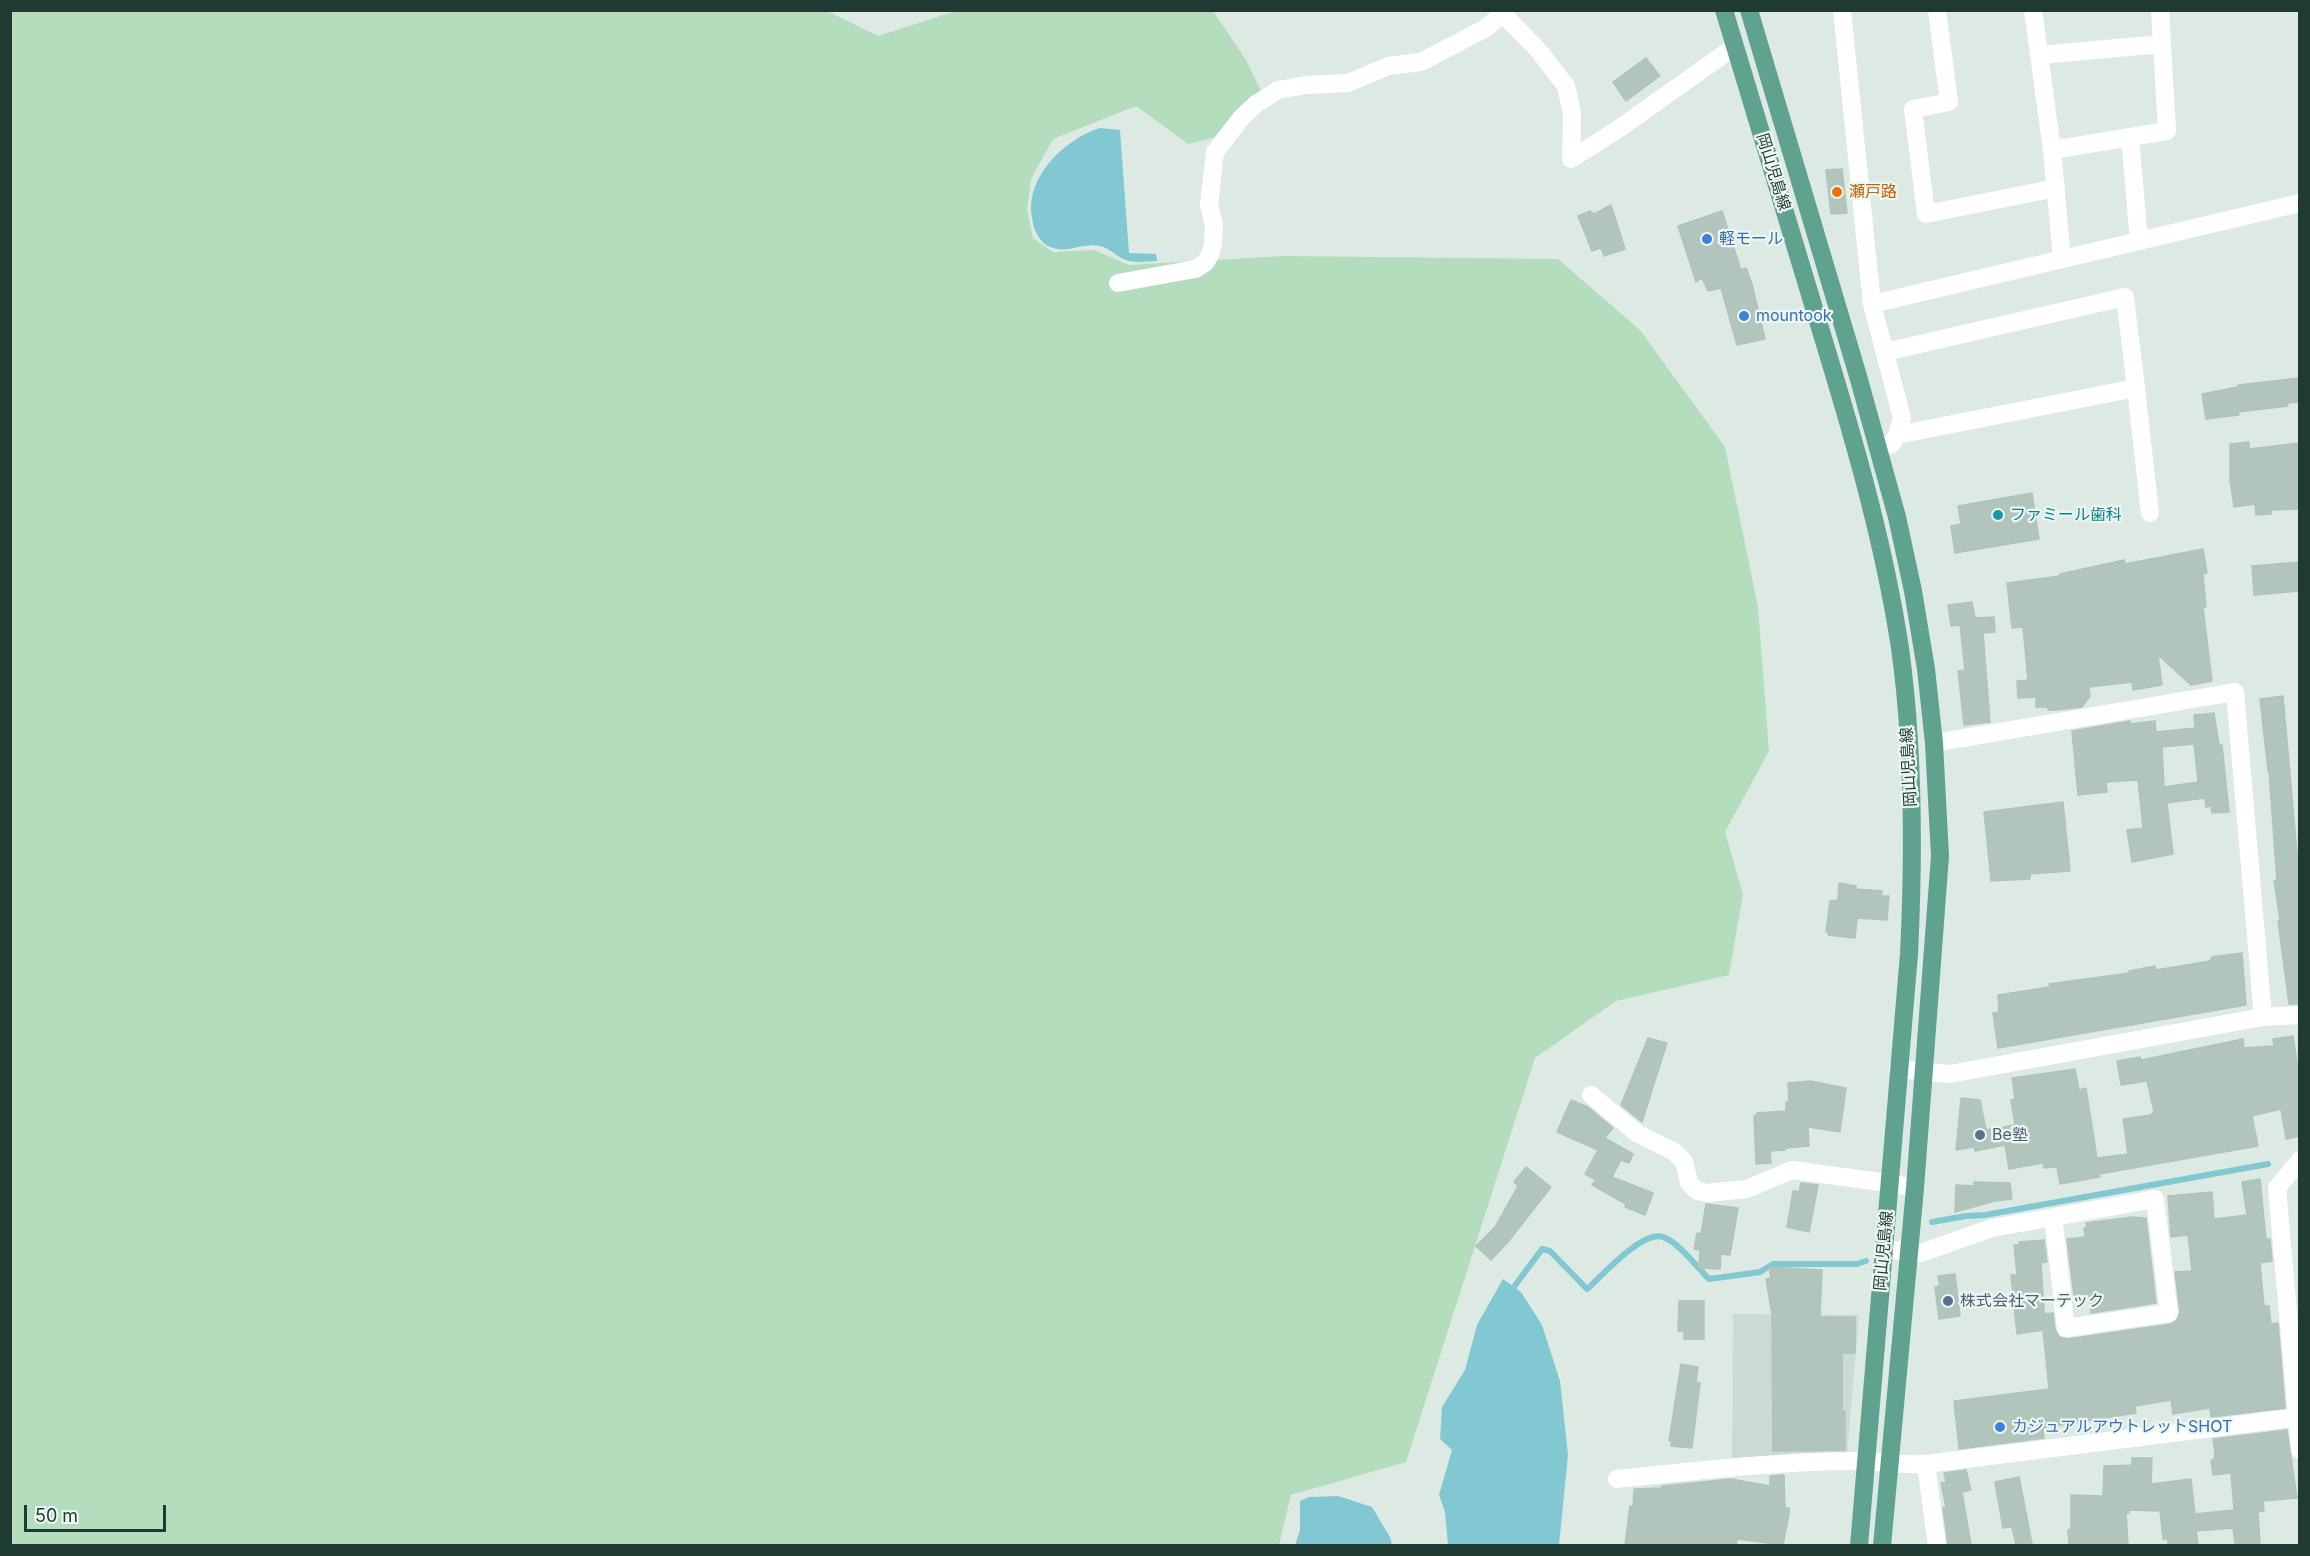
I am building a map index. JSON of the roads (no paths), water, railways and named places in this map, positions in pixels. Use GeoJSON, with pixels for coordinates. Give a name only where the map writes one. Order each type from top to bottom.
{"type":"FeatureCollection","features":[{"type":"Feature","properties":{"kind":"main road","name":"岡山児島線"},"geometry":{"type":"LineString","coordinates":[[1724,10],[1863,475],[1890,594],[1899,648],[1910,763],[1913,879],[1909,954],[1858,1545]]}},
{"type":"Feature","properties":{"kind":"main road","name":"岡山児島線"},"geometry":{"type":"LineString","coordinates":[[1749,10],[1897,517],[1913,591],[1926,669],[1934,743],[1940,856],[1915,1188],[1882,1545]]}},
{"type":"Feature","properties":{"kind":"main road"},"geometry":{"type":"LineString","coordinates":[[1746,82],[1769,79]]}},
{"type":"Feature","properties":{"kind":"main road"},"geometry":{"type":"LineString","coordinates":[[1863,475],[1885,471]]}},
{"type":"Feature","properties":{"kind":"street"},"geometry":{"type":"LineString","coordinates":[[1842,10],[1872,304],[1902,418],[1892,444],[1878,447]]}},
{"type":"Feature","properties":{"kind":"street"},"geometry":{"type":"LineString","coordinates":[[1937,10],[1949,102],[1913,109],[1926,214],[2056,188]]}},
{"type":"Feature","properties":{"kind":"street"},"geometry":{"type":"LineString","coordinates":[[2033,10],[2052,150],[2062,259]]}},
{"type":"Feature","properties":{"kind":"street"},"geometry":{"type":"LineString","coordinates":[[2052,150],[2167,131],[2160,10]]}},
{"type":"Feature","properties":{"kind":"street"},"geometry":{"type":"LineString","coordinates":[[1118,283],[1195,269],[1205,263],[1213,244],[1214,225],[1209,205],[1215,152],[1234,126],[1256,104],[1278,90],[1306,85],[1348,83],[1389,66],[1421,62],[1486,28],[1500,12],[1539,51],[1566,86],[1572,114],[1571,159],[1735,49]]}},
{"type":"Feature","properties":{"kind":"street"},"geometry":{"type":"LineString","coordinates":[[2039,54],[2162,44]]}},
{"type":"Feature","properties":{"kind":"street"},"geometry":{"type":"LineString","coordinates":[[2130,137],[2139,240]]}},
{"type":"Feature","properties":{"kind":"street"},"geometry":{"type":"LineString","coordinates":[[1872,304],[2300,203]]}},
{"type":"Feature","properties":{"kind":"street"},"geometry":{"type":"LineString","coordinates":[[1885,352],[2125,297],[2150,513]]}},
{"type":"Feature","properties":{"kind":"street"},"geometry":{"type":"LineString","coordinates":[[1897,435],[2136,388]]}},
{"type":"Feature","properties":{"kind":"street"},"geometry":{"type":"LineString","coordinates":[[1934,743],[2235,692],[2263,1017]]}},
{"type":"Feature","properties":{"kind":"street"},"geometry":{"type":"LineString","coordinates":[[1898,1069],[1950,1074],[2263,1017],[2300,1015]]}},
{"type":"Feature","properties":{"kind":"street"},"geometry":{"type":"LineString","coordinates":[[1591,1095],[1638,1134],[1673,1151],[1684,1161],[1689,1183],[1697,1191],[1708,1193],[1747,1190],[1792,1170],[1915,1188]]}},
{"type":"Feature","properties":{"kind":"street"},"geometry":{"type":"LineString","coordinates":[[2300,1160],[2277,1188],[2300,1450]]}},
{"type":"Feature","properties":{"kind":"street"},"geometry":{"type":"LineString","coordinates":[[1884,1249],[1908,1252],[1929,1250],[1992,1228],[2053,1217],[2154,1199],[2169,1313],[2066,1328],[2053,1217]]}},
{"type":"Feature","properties":{"kind":"street"},"geometry":{"type":"LineString","coordinates":[[1617,1479],[1749,1464],[1866,1462],[1903,1466],[1926,1464],[2298,1417]]}},
{"type":"Feature","properties":{"kind":"street"},"geometry":{"type":"LineString","coordinates":[[1926,1464],[1937,1545]]}},
{"type":"Feature","properties":{"kind":"water"},"geometry":{"type":"Polygon","coordinates":[[[1100,128],[1120,130],[1129,253],[1156,254],[1157,261],[1129,261],[1108,249],[1093,245],[1066,249],[1053,248],[1046,245],[1036,232],[1031,202],[1041,174],[1061,150],[1087,133],[1100,128]]]}},
{"type":"Feature","properties":{"kind":"water"},"geometry":{"type":"Polygon","coordinates":[[[1503,1279],[1521,1292],[1542,1325],[1560,1381],[1568,1455],[1559,1545],[1448,1545],[1445,1512],[1439,1495],[1452,1450],[1440,1439],[1442,1407],[1465,1370],[1477,1325],[1503,1279]]]}},
{"type":"Feature","properties":{"kind":"water"},"geometry":{"type":"Polygon","coordinates":[[[1338,1496],[1372,1507],[1390,1537],[1392,1545],[1295,1545],[1300,1530],[1300,1501],[1309,1497],[1338,1496]]]}},
{"type":"Feature","properties":{"kind":"waterway"},"geometry":{"type":"LineString","coordinates":[[1932,1222],[1985,1215],[2268,1164]]}},
{"type":"Feature","properties":{"kind":"waterway"},"geometry":{"type":"LineString","coordinates":[[1511,1291],[1542,1249],[1550,1251],[1587,1289],[1634,1247],[1654,1237],[1663,1237],[1675,1244],[1709,1279],[1760,1272],[1773,1264],[1857,1264],[1866,1261]]}},
{"type":"Feature","properties":{"kind":"place","name":"瀬戸路"},"geometry":{"type":"Point","coordinates":[1837,192]}},
{"type":"Feature","properties":{"kind":"place","name":"軽モール"},"geometry":{"type":"Point","coordinates":[1707,239]}},
{"type":"Feature","properties":{"kind":"place","name":"mountook"},"geometry":{"type":"Point","coordinates":[1744,316]}},
{"type":"Feature","properties":{"kind":"place","name":"ファミール歯科"},"geometry":{"type":"Point","coordinates":[1998,515]}},
{"type":"Feature","properties":{"kind":"place","name":"Be塾"},"geometry":{"type":"Point","coordinates":[1980,1135]}},
{"type":"Feature","properties":{"kind":"place","name":"株式会社マーテック"},"geometry":{"type":"Point","coordinates":[1948,1301]}},
{"type":"Feature","properties":{"kind":"place","name":"カジュアルアウトレットSHOT"},"geometry":{"type":"Point","coordinates":[2000,1427]}}]}
